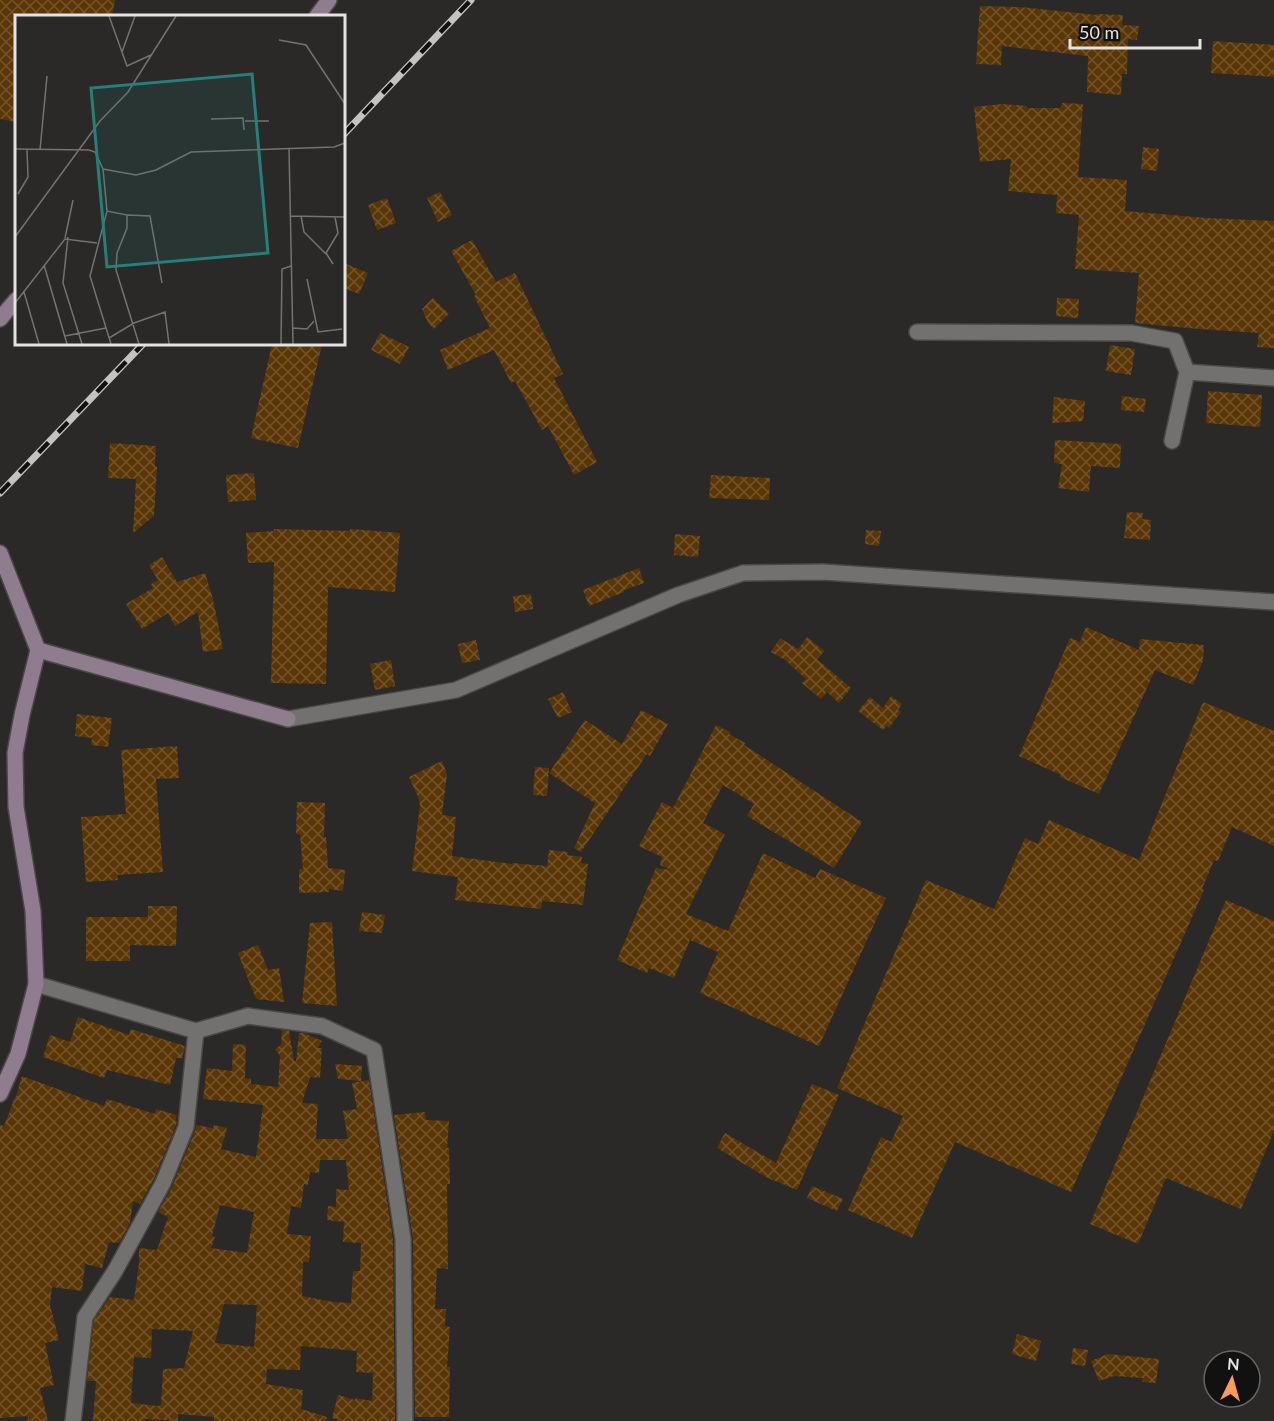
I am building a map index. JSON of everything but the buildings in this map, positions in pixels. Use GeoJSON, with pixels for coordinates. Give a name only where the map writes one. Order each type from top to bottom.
{"type":"FeatureCollection","features":[{"type":"Feature","properties":{"kind":"street"},"geometry":{"type":"LineString","coordinates":[[318,15],[329,0]]}},
{"type":"Feature","properties":{"kind":"street"},"geometry":{"type":"LineString","coordinates":[[0,319],[15,301]]}},
{"type":"Feature","properties":{"kind":"street"},"geometry":{"type":"LineString","coordinates":[[917,332],[1131,333],[1175,341],[1187,372],[1172,441]]}},
{"type":"Feature","properties":{"kind":"street"},"geometry":{"type":"LineString","coordinates":[[1187,372],[1274,378]]}},
{"type":"Feature","properties":{"kind":"street"},"geometry":{"type":"LineString","coordinates":[[0,553],[38,650],[15,753],[16,807],[33,911],[36,984],[18,1054],[0,1094]]}},
{"type":"Feature","properties":{"kind":"street"},"geometry":{"type":"LineString","coordinates":[[38,650],[288,719],[456,690],[678,595],[742,573],[823,572],[1274,602]]}},
{"type":"Feature","properties":{"kind":"street"},"geometry":{"type":"LineString","coordinates":[[36,984],[196,1031],[248,1016],[321,1026],[374,1050],[403,1239],[405,1421]]}},
{"type":"Feature","properties":{"kind":"street"},"geometry":{"type":"LineString","coordinates":[[73,1421],[85,1317],[116,1271],[163,1183],[186,1127],[196,1031]]}},
{"type":"Feature","properties":{"kind":"railway"},"geometry":{"type":"LineString","coordinates":[[345,133],[471,0]]}},
{"type":"Feature","properties":{"kind":"railway"},"geometry":{"type":"LineString","coordinates":[[0,493],[142,345]]}}]}
